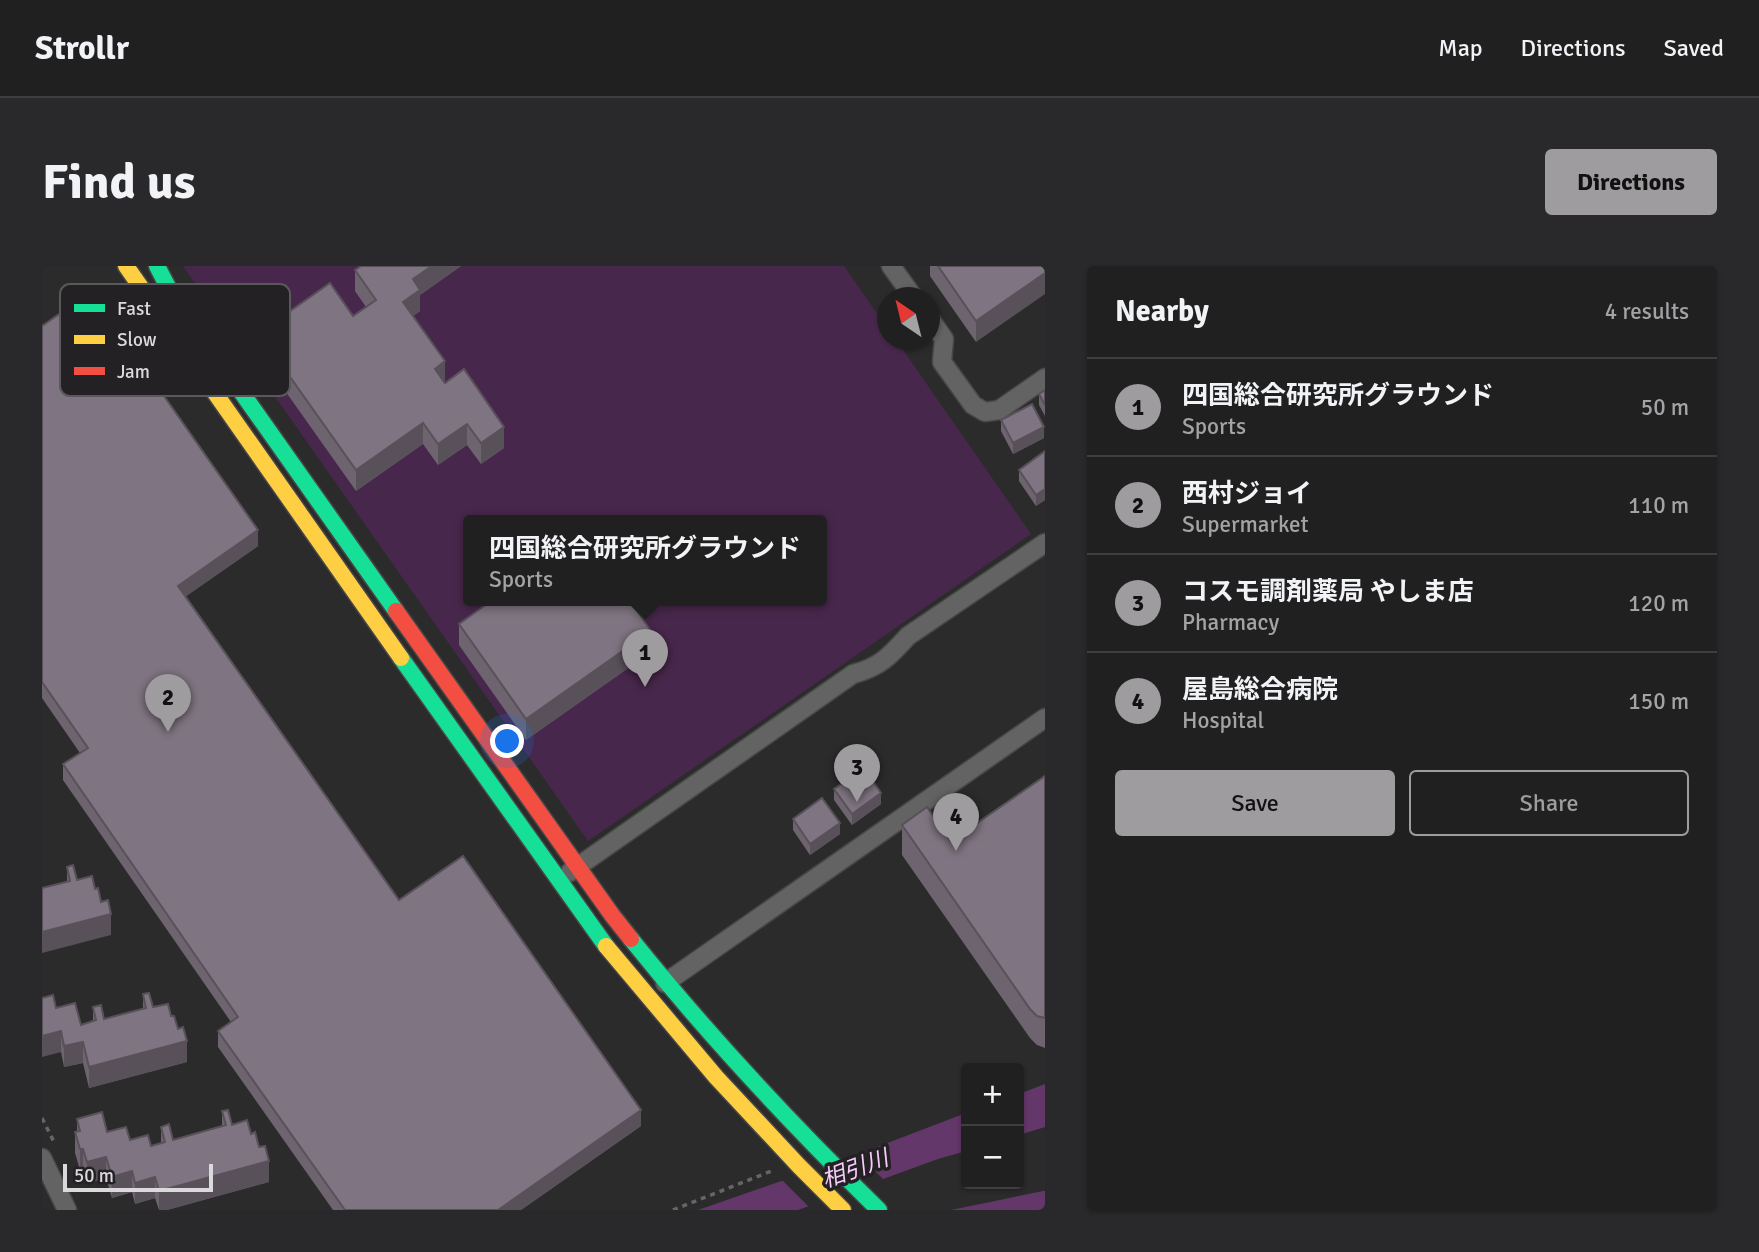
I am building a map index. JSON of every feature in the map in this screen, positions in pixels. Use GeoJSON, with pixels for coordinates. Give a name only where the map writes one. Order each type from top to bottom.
{"type":"FeatureCollection","features":[{"type":"Feature","properties":{"kind":"street"},"geometry":{"type":"LineString","coordinates":[[157,266],[167,284]]}},
{"type":"Feature","properties":{"kind":"street"},"geometry":{"type":"LineString","coordinates":[[891,266],[906,287]]}},
{"type":"Feature","properties":{"kind":"street"},"geometry":{"type":"LineString","coordinates":[[131,268],[142,284]]}},
{"type":"Feature","properties":{"kind":"street"},"geometry":{"type":"LineString","coordinates":[[940,334],[944,340],[943,362],[973,405],[985,412],[999,411],[1045,379]]}},
{"type":"Feature","properties":{"kind":"street"},"geometry":{"type":"LineString","coordinates":[[220,396],[609,951],[707,1066],[843,1210]]}},
{"type":"Feature","properties":{"kind":"street"},"geometry":{"type":"LineString","coordinates":[[245,396],[612,915],[665,983],[726,1052],[879,1210]]}},
{"type":"Feature","properties":{"kind":"street"},"geometry":{"type":"LineString","coordinates":[[558,880],[853,674],[872,669],[893,653],[908,636],[1045,543]]}},
{"type":"Feature","properties":{"kind":"street"},"geometry":{"type":"LineString","coordinates":[[665,983],[1045,718]]}},
{"type":"Feature","properties":{"kind":"street"},"geometry":{"type":"LineString","coordinates":[[42,1159],[67,1210]]}},
{"type":"Feature","properties":{"kind":"path"},"geometry":{"type":"LineString","coordinates":[[673,1210],[780,1168]]}},
{"type":"Feature","properties":{"kind":"shaded area"},"geometry":{"type":"Polygon","coordinates":[[[183,266],[844,266],[877,314],[877,350],[903,350],[1031,534],[588,841],[275,396],[290,396],[290,284],[196,284],[183,266]]]}},
{"type":"Feature","properties":{"kind":"water"},"geometry":{"type":"Polygon","coordinates":[[[1045,1084],[1045,1127],[1024,1133],[1024,1126],[1024,1092],[1045,1084]]]}},
{"type":"Feature","properties":{"kind":"water","name":"相引川"},"geometry":{"type":"Polygon","coordinates":[[[961,1115],[961,1152],[798,1210],[698,1210],[961,1115]]]}},
{"type":"Feature","properties":{"kind":"water"},"geometry":{"type":"Polygon","coordinates":[[[1045,1191],[1045,1210],[951,1210],[1045,1191]]]}},
{"type":"Feature","properties":{"kind":"pier"},"geometry":{"type":"Polygon","coordinates":[[[855,1151],[886,1182],[811,1209],[779,1177],[855,1151]]]}},
{"type":"Feature","properties":{"kind":"building"},"geometry":{"type":"Polygon","coordinates":[[[361,266],[432,266],[413,279],[420,290],[403,302],[445,361],[435,369],[445,383],[464,369],[504,427],[481,443],[467,424],[438,444],[423,423],[356,470],[290,377],[290,311],[330,283],[353,316],[376,300],[355,270],[361,266]]]}},
{"type":"Feature","properties":{"kind":"building"},"geometry":{"type":"Polygon","coordinates":[[[938,266],[1045,266],[1045,273],[976,321],[938,266]]]}},
{"type":"Feature","properties":{"kind":"building"},"geometry":{"type":"Polygon","coordinates":[[[60,314],[60,396],[164,396],[258,530],[178,586],[399,900],[463,856],[641,1110],[498,1210],[345,1210],[218,1031],[238,1017],[63,764],[88,748],[42,682],[42,326],[60,314]]]}},
{"type":"Feature","properties":{"kind":"building"},"geometry":{"type":"Polygon","coordinates":[[[1045,390],[1045,405],[1039,394],[1045,390]]]}},
{"type":"Feature","properties":{"kind":"building"},"geometry":{"type":"Polygon","coordinates":[[[1032,404],[1044,427],[1013,443],[1001,420],[1032,404]]]}},
{"type":"Feature","properties":{"kind":"building"},"geometry":{"type":"Polygon","coordinates":[[[1045,451],[1045,489],[1036,495],[1019,470],[1045,451]]]}},
{"type":"Feature","properties":{"kind":"building"},"geometry":{"type":"Polygon","coordinates":[[[484,606],[634,606],[651,631],[526,719],[459,624],[484,606]]]}},
{"type":"Feature","properties":{"kind":"building"},"geometry":{"type":"Polygon","coordinates":[[[864,768],[881,793],[852,814],[834,789],[864,768]]]}},
{"type":"Feature","properties":{"kind":"building"},"geometry":{"type":"Polygon","coordinates":[[[1045,776],[1045,1018],[1037,1016],[1030,1009],[902,825],[927,807],[951,841],[1045,776]]]}},
{"type":"Feature","properties":{"kind":"building"},"geometry":{"type":"Polygon","coordinates":[[[822,798],[840,823],[810,844],[793,819],[822,798]]]}},
{"type":"Feature","properties":{"kind":"building"},"geometry":{"type":"Polygon","coordinates":[[[73,865],[77,880],[92,876],[101,902],[108,900],[111,914],[42,932],[42,888],[70,881],[67,867],[73,865]]]}},
{"type":"Feature","properties":{"kind":"building"},"geometry":{"type":"Polygon","coordinates":[[[149,993],[153,1007],[168,1004],[178,1029],[183,1027],[187,1041],[89,1067],[83,1042],[64,1046],[61,1031],[42,1036],[42,998],[53,995],[56,1008],[75,1003],[81,1025],[96,1020],[93,1007],[101,1005],[104,1019],[146,1008],[143,994],[149,993]]]}},
{"type":"Feature","properties":{"kind":"building"},"geometry":{"type":"Polygon","coordinates":[[[228,1110],[232,1125],[247,1120],[251,1134],[255,1132],[259,1147],[265,1146],[269,1161],[159,1191],[155,1177],[135,1183],[132,1171],[112,1177],[106,1157],[87,1162],[75,1132],[80,1131],[77,1119],[102,1112],[107,1132],[126,1127],[130,1140],[148,1135],[151,1146],[165,1142],[161,1127],[169,1124],[173,1140],[226,1125],[222,1111],[228,1110]]]}},
{"type":"Feature","properties":{"kind":"traffic: fast"},"geometry":{"type":"LineString","coordinates":[[157,266],[166,284]]}},
{"type":"Feature","properties":{"kind":"traffic: fast"},"geometry":{"type":"LineString","coordinates":[[244,396],[396,611]]}},
{"type":"Feature","properties":{"kind":"traffic: fast"},"geometry":{"type":"LineString","coordinates":[[401,658],[606,946]]}},
{"type":"Feature","properties":{"kind":"traffic: fast"},"geometry":{"type":"LineString","coordinates":[[631,939],[751,1078],[879,1210]]}},
{"type":"Feature","properties":{"kind":"traffic: slow"},"geometry":{"type":"LineString","coordinates":[[126,266],[139,284]]}},
{"type":"Feature","properties":{"kind":"traffic: slow"},"geometry":{"type":"LineString","coordinates":[[217,396],[401,658]]}},
{"type":"Feature","properties":{"kind":"traffic: slow"},"geometry":{"type":"LineString","coordinates":[[606,946],[716,1077],[843,1210]]}},
{"type":"Feature","properties":{"kind":"traffic: jam"},"geometry":{"type":"LineString","coordinates":[[396,611],[631,939]]}},
{"type":"Feature","properties":{"kind":"place","name":"四国総合研究所グラウンド"},"geometry":{"type":"Point","coordinates":[645,687]}},
{"type":"Feature","properties":{"kind":"place","name":"西村ジョイ"},"geometry":{"type":"Point","coordinates":[168,732]}},
{"type":"Feature","properties":{"kind":"place","name":"コスモ調剤薬局 やしま店"},"geometry":{"type":"Point","coordinates":[857,802]}},
{"type":"Feature","properties":{"kind":"place","name":"屋島総合病院"},"geometry":{"type":"Point","coordinates":[956,851]}}]}
